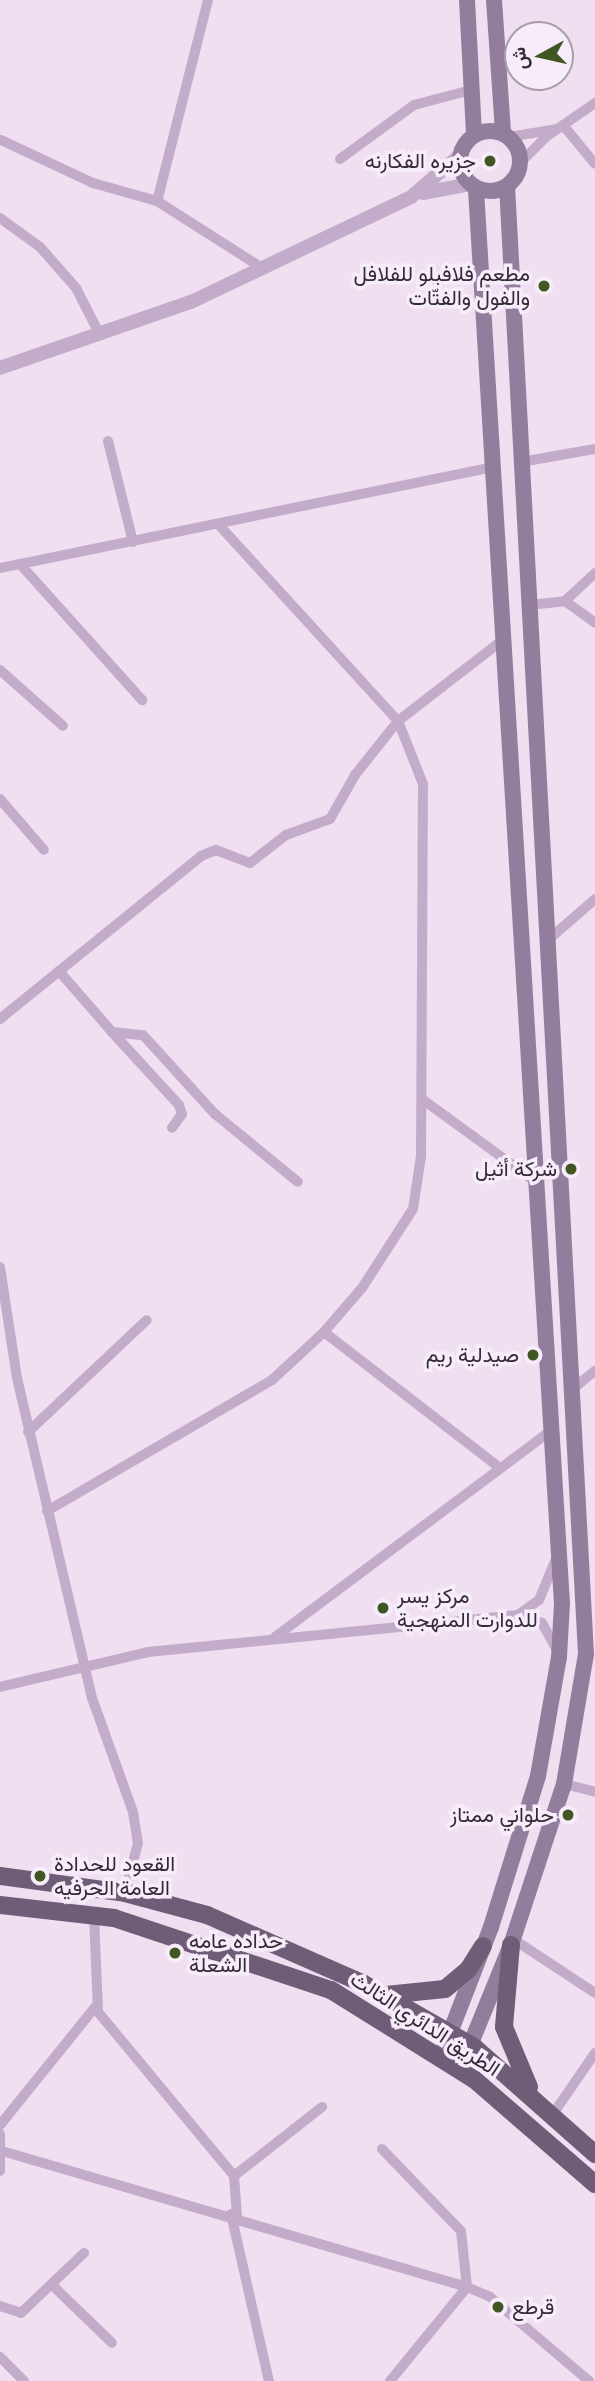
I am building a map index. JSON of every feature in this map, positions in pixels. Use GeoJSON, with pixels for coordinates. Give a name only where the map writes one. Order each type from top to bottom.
{"type":"FeatureCollection","features":[{"type":"Feature","properties":{"kind":"main road"},"geometry":{"type":"LineString","coordinates":[[441,2056],[453,2033],[538,1776],[559,1657],[560,1546],[493,467],[473,186],[460,155],[474,135],[467,0]]}},
{"type":"Feature","properties":{"kind":"main road"},"geometry":{"type":"LineString","coordinates":[[460,2070],[474,2047],[564,1784],[586,1654],[575,1387],[507,186],[520,163],[506,135],[494,0]]}},
{"type":"Feature","properties":{"kind":"main road"},"geometry":{"type":"LineString","coordinates":[[474,135],[506,135]]}},
{"type":"Feature","properties":{"kind":"main road"},"geometry":{"type":"LineString","coordinates":[[473,186],[507,186]]}},
{"type":"Feature","properties":{"kind":"main road"},"geometry":{"type":"LineString","coordinates":[[529,1051],[554,1047]]}},
{"type":"Feature","properties":{"kind":"main road"},"geometry":{"type":"LineString","coordinates":[[584,1564],[595,1578]]}},
{"type":"Feature","properties":{"kind":"main road"},"geometry":{"type":"LineString","coordinates":[[586,1654],[595,1633]]}},
{"type":"Feature","properties":{"kind":"main road","name":"الطريق الدائري الثالث"},"geometry":{"type":"LineString","coordinates":[[0,1876],[125,1893],[208,1915],[386,1995],[474,2047],[534,2096],[595,2154]]}},
{"type":"Feature","properties":{"kind":"main road","name":"الطريق الدائري الثالث"},"geometry":{"type":"LineString","coordinates":[[0,1905],[94,1915],[154,1928],[331,1990],[441,2056],[595,2184]]}},
{"type":"Feature","properties":{"kind":"main road"},"geometry":{"type":"LineString","coordinates":[[512,1942],[504,2027],[534,2096]]}},
{"type":"Feature","properties":{"kind":"main road"},"geometry":{"type":"LineString","coordinates":[[386,1995],[444,1989],[468,1970],[483,1946]]}},
{"type":"Feature","properties":{"kind":"street"},"geometry":{"type":"LineString","coordinates":[[157,201],[208,0]]}},
{"type":"Feature","properties":{"kind":"street"},"geometry":{"type":"LineString","coordinates":[[340,159],[414,106],[471,90]]}},
{"type":"Feature","properties":{"kind":"street"},"geometry":{"type":"LineString","coordinates":[[520,163],[560,127],[595,103]]}},
{"type":"Feature","properties":{"kind":"street"},"geometry":{"type":"LineString","coordinates":[[506,135],[560,127]]}},
{"type":"Feature","properties":{"kind":"street"},"geometry":{"type":"LineString","coordinates":[[560,127],[595,164]]}},
{"type":"Feature","properties":{"kind":"street"},"geometry":{"type":"LineString","coordinates":[[1,140],[93,183],[157,201],[262,268]]}},
{"type":"Feature","properties":{"kind":"street"},"geometry":{"type":"LineString","coordinates":[[0,369],[100,335],[262,268],[411,197],[460,155]]}},
{"type":"Feature","properties":{"kind":"street"},"geometry":{"type":"LineString","coordinates":[[411,197],[473,186]]}},
{"type":"Feature","properties":{"kind":"street"},"geometry":{"type":"LineString","coordinates":[[0,218],[40,247],[76,288],[100,335]]}},
{"type":"Feature","properties":{"kind":"street"},"geometry":{"type":"LineString","coordinates":[[108,441],[133,542]]}},
{"type":"Feature","properties":{"kind":"street"},"geometry":{"type":"LineString","coordinates":[[521,461],[595,449]]}},
{"type":"Feature","properties":{"kind":"street"},"geometry":{"type":"LineString","coordinates":[[0,568],[493,467]]}},
{"type":"Feature","properties":{"kind":"street"},"geometry":{"type":"LineString","coordinates":[[47,1511],[272,1380],[324,1332],[388,1254],[413,1209],[421,1156],[423,784],[398,721],[219,525]]}},
{"type":"Feature","properties":{"kind":"street"},"geometry":{"type":"LineString","coordinates":[[20,564],[142,699]]}},
{"type":"Feature","properties":{"kind":"street"},"geometry":{"type":"LineString","coordinates":[[530,605],[565,601],[595,573]]}},
{"type":"Feature","properties":{"kind":"street"},"geometry":{"type":"LineString","coordinates":[[565,601],[595,623]]}},
{"type":"Feature","properties":{"kind":"street"},"geometry":{"type":"LineString","coordinates":[[0,1019],[208,852],[223,851],[250,863],[286,835],[330,819],[355,775],[398,721],[504,639]]}},
{"type":"Feature","properties":{"kind":"street"},"geometry":{"type":"LineString","coordinates":[[0,670],[63,726]]}},
{"type":"Feature","properties":{"kind":"street"},"geometry":{"type":"LineString","coordinates":[[0,799],[44,850]]}},
{"type":"Feature","properties":{"kind":"street"},"geometry":{"type":"LineString","coordinates":[[548,940],[595,899]]}},
{"type":"Feature","properties":{"kind":"street"},"geometry":{"type":"LineString","coordinates":[[59,971],[179,1105],[182,1114],[172,1128]]}},
{"type":"Feature","properties":{"kind":"street"},"geometry":{"type":"LineString","coordinates":[[112,1032],[143,1035],[215,1114],[298,1182]]}},
{"type":"Feature","properties":{"kind":"street"},"geometry":{"type":"LineString","coordinates":[[422,1099],[536,1182]]}},
{"type":"Feature","properties":{"kind":"street"},"geometry":{"type":"LineString","coordinates":[[0,1267],[1,1289],[28,1432],[83,1663],[134,1812],[138,1843],[125,1893]]}},
{"type":"Feature","properties":{"kind":"street"},"geometry":{"type":"LineString","coordinates":[[28,1432],[147,1320]]}},
{"type":"Feature","properties":{"kind":"street"},"geometry":{"type":"LineString","coordinates":[[324,1332],[500,1468]]}},
{"type":"Feature","properties":{"kind":"street"},"geometry":{"type":"LineString","coordinates":[[575,1387],[595,1371]]}},
{"type":"Feature","properties":{"kind":"street"},"geometry":{"type":"LineString","coordinates":[[273,1638],[552,1430]]}},
{"type":"Feature","properties":{"kind":"street"},"geometry":{"type":"LineString","coordinates":[[517,1615],[543,1595],[560,1546]]}},
{"type":"Feature","properties":{"kind":"street"},"geometry":{"type":"LineString","coordinates":[[0,1687],[83,1663],[273,1638],[517,1615],[548,1629],[559,1657]]}},
{"type":"Feature","properties":{"kind":"street"},"geometry":{"type":"LineString","coordinates":[[564,1784],[595,1792]]}},
{"type":"Feature","properties":{"kind":"street"},"geometry":{"type":"LineString","coordinates":[[94,1915],[96,2006],[234,2176],[234,2215],[269,2381]]}},
{"type":"Feature","properties":{"kind":"street"},"geometry":{"type":"LineString","coordinates":[[512,1942],[595,1993]]}},
{"type":"Feature","properties":{"kind":"street"},"geometry":{"type":"LineString","coordinates":[[0,2125],[96,2006]]}},
{"type":"Feature","properties":{"kind":"street"},"geometry":{"type":"LineString","coordinates":[[553,2114],[595,2053]]}},
{"type":"Feature","properties":{"kind":"street"},"geometry":{"type":"LineString","coordinates":[[234,2176],[322,2107]]}},
{"type":"Feature","properties":{"kind":"street"},"geometry":{"type":"LineString","coordinates":[[0,2134],[0,2171]]}},
{"type":"Feature","properties":{"kind":"street"},"geometry":{"type":"LineString","coordinates":[[382,2149],[461,2231],[467,2287],[390,2381]]}},
{"type":"Feature","properties":{"kind":"street"},"geometry":{"type":"LineString","coordinates":[[2,2151],[234,2215],[467,2287],[496,2302],[589,2381]]}},
{"type":"Feature","properties":{"kind":"street"},"geometry":{"type":"LineString","coordinates":[[0,2306],[21,2313],[84,2253]]}},
{"type":"Feature","properties":{"kind":"street"},"geometry":{"type":"LineString","coordinates":[[52,2285],[112,2343]]}},
{"type":"Feature","properties":{"kind":"street"},"geometry":{"type":"LineString","coordinates":[[0,2357],[24,2381]]}},
{"type":"Feature","properties":{"kind":"place","name":"جزيره الفكارنه"},"geometry":{"type":"Point","coordinates":[490,161]}},
{"type":"Feature","properties":{"kind":"place","name":"مطعم فلافيلو للفلافل والفول والفتّات"},"geometry":{"type":"Point","coordinates":[544,286]}},
{"type":"Feature","properties":{"kind":"place","name":"شركة أثيل"},"geometry":{"type":"Point","coordinates":[571,1169]}},
{"type":"Feature","properties":{"kind":"place","name":"صيدلية ريم"},"geometry":{"type":"Point","coordinates":[533,1355]}},
{"type":"Feature","properties":{"kind":"place","name":"مركز يسر للدوارت المنهجية"},"geometry":{"type":"Point","coordinates":[383,1608]}},
{"type":"Feature","properties":{"kind":"place","name":"حلواني ممتاز"},"geometry":{"type":"Point","coordinates":[568,1815]}},
{"type":"Feature","properties":{"kind":"place","name":"القعود للحدادة العامة الحرفيه"},"geometry":{"type":"Point","coordinates":[40,1876]}},
{"type":"Feature","properties":{"kind":"place","name":"حداده عامه الشعلة"},"geometry":{"type":"Point","coordinates":[175,1953]}},
{"type":"Feature","properties":{"kind":"place","name":"قرطع"},"geometry":{"type":"Point","coordinates":[498,2307]}}]}
